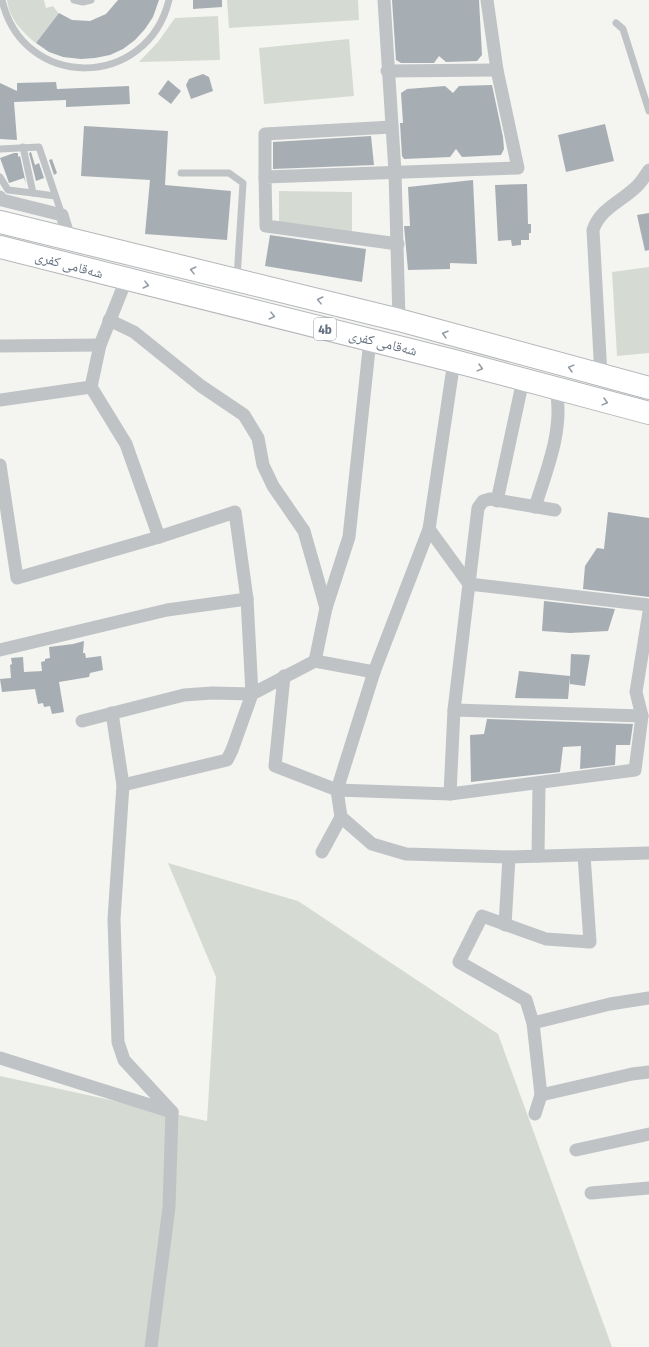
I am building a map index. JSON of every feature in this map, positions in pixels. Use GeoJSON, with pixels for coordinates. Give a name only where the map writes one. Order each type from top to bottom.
{"type":"FeatureCollection","features":[{"type":"Feature","properties":{"kind":"highway","name":"شەقامی کفری"},"geometry":{"type":"LineString","coordinates":[[0,222],[399,320],[600,376],[649,388]]}},
{"type":"Feature","properties":{"kind":"highway","name":"شەقامی کفری"},"geometry":{"type":"LineString","coordinates":[[0,247],[126,280],[454,361],[649,413]]}},
{"type":"Feature","properties":{"kind":"street"},"geometry":{"type":"LineString","coordinates":[[384,0],[387,71],[395,172],[399,320]]}},
{"type":"Feature","properties":{"kind":"street"},"geometry":{"type":"LineString","coordinates":[[265,178],[518,168],[497,70],[487,0]]}},
{"type":"Feature","properties":{"kind":"street"},"geometry":{"type":"LineString","coordinates":[[387,71],[497,70]]}},
{"type":"Feature","properties":{"kind":"street"},"geometry":{"type":"LineString","coordinates":[[392,127],[265,134],[266,226],[398,244]]}},
{"type":"Feature","properties":{"kind":"street"},"geometry":{"type":"LineString","coordinates":[[600,376],[593,230],[596,221],[603,213],[636,187],[649,170]]}},
{"type":"Feature","properties":{"kind":"street"},"geometry":{"type":"LineString","coordinates":[[0,197],[2,200],[16,205],[62,215],[69,238]]}},
{"type":"Feature","properties":{"kind":"street"},"geometry":{"type":"LineString","coordinates":[[126,280],[100,344],[91,387],[126,444],[160,537]]}},
{"type":"Feature","properties":{"kind":"street"},"geometry":{"type":"LineString","coordinates":[[109,320],[134,332],[201,386],[244,415],[258,438],[263,465],[273,486],[304,531],[326,608]]}},
{"type":"Feature","properties":{"kind":"street"},"geometry":{"type":"LineString","coordinates":[[315,661],[326,608],[349,537],[370,340]]}},
{"type":"Feature","properties":{"kind":"street"},"geometry":{"type":"LineString","coordinates":[[0,346],[100,344]]}},
{"type":"Feature","properties":{"kind":"street"},"geometry":{"type":"LineString","coordinates":[[322,852],[341,817],[337,790],[374,672],[429,529],[454,361]]}},
{"type":"Feature","properties":{"kind":"street"},"geometry":{"type":"LineString","coordinates":[[496,500],[523,380]]}},
{"type":"Feature","properties":{"kind":"street"},"geometry":{"type":"LineString","coordinates":[[0,400],[91,387]]}},
{"type":"Feature","properties":{"kind":"street"},"geometry":{"type":"LineString","coordinates":[[535,507],[558,428],[559,403],[556,389]]}},
{"type":"Feature","properties":{"kind":"street"},"geometry":{"type":"LineString","coordinates":[[0,465],[16,578],[160,537],[235,512],[247,599],[252,694],[232,750],[227,760],[123,785]]}},
{"type":"Feature","properties":{"kind":"street"},"geometry":{"type":"LineString","coordinates":[[450,794],[454,710],[478,508],[483,501],[490,499],[555,510]]}},
{"type":"Feature","properties":{"kind":"street"},"geometry":{"type":"LineString","coordinates":[[429,529],[469,584],[649,605]]}},
{"type":"Feature","properties":{"kind":"street"},"geometry":{"type":"LineString","coordinates":[[0,650],[167,610],[247,599]]}},
{"type":"Feature","properties":{"kind":"street"},"geometry":{"type":"LineString","coordinates":[[284,676],[276,766],[337,790],[450,794],[635,770],[642,716],[636,692],[649,612]]}},
{"type":"Feature","properties":{"kind":"street"},"geometry":{"type":"LineString","coordinates":[[82,721],[184,695],[212,693],[252,694],[315,661],[374,672]]}},
{"type":"Feature","properties":{"kind":"street"},"geometry":{"type":"LineString","coordinates":[[454,710],[642,716]]}},
{"type":"Feature","properties":{"kind":"street"},"geometry":{"type":"LineString","coordinates":[[112,713],[123,785],[114,919],[118,1042],[124,1060],[172,1112],[169,1207],[151,1347]]}},
{"type":"Feature","properties":{"kind":"street"},"geometry":{"type":"LineString","coordinates":[[538,856],[539,783]]}},
{"type":"Feature","properties":{"kind":"street"},"geometry":{"type":"LineString","coordinates":[[341,817],[372,844],[406,854],[509,857],[649,853]]}},
{"type":"Feature","properties":{"kind":"street"},"geometry":{"type":"LineString","coordinates":[[535,1114],[541,1095],[533,1023],[526,1000],[459,962],[482,916],[546,939],[590,942],[584,855]]}},
{"type":"Feature","properties":{"kind":"street"},"geometry":{"type":"LineString","coordinates":[[505,925],[509,857]]}},
{"type":"Feature","properties":{"kind":"street"},"geometry":{"type":"LineString","coordinates":[[533,1023],[610,1004],[649,998]]}},
{"type":"Feature","properties":{"kind":"street"},"geometry":{"type":"LineString","coordinates":[[0,1058],[172,1112]]}},
{"type":"Feature","properties":{"kind":"street"},"geometry":{"type":"LineString","coordinates":[[541,1095],[632,1074],[649,1072]]}},
{"type":"Feature","properties":{"kind":"street"},"geometry":{"type":"LineString","coordinates":[[576,1150],[649,1134]]}},
{"type":"Feature","properties":{"kind":"street"},"geometry":{"type":"LineString","coordinates":[[590,1193],[649,1188]]}},
{"type":"Feature","properties":{"kind":"lane"},"geometry":{"type":"LineString","coordinates":[[74,0],[83,2],[91,0]]}},
{"type":"Feature","properties":{"kind":"lane"},"geometry":{"type":"LineString","coordinates":[[1,1],[5,13],[17,34],[34,51],[55,63],[85,68],[115,63],[136,51],[146,43],[160,24],[169,0]]}},
{"type":"Feature","properties":{"kind":"lane"},"geometry":{"type":"LineString","coordinates":[[616,23],[623,29],[649,110]]}},
{"type":"Feature","properties":{"kind":"lane"},"geometry":{"type":"LineString","coordinates":[[0,149],[39,147],[62,215]]}},
{"type":"Feature","properties":{"kind":"lane"},"geometry":{"type":"LineString","coordinates":[[24,148],[34,193]]}},
{"type":"Feature","properties":{"kind":"lane"},"geometry":{"type":"LineString","coordinates":[[181,173],[229,173],[243,183],[237,280]]}},
{"type":"Feature","properties":{"kind":"lane"},"geometry":{"type":"LineString","coordinates":[[0,177],[8,190],[55,196]]}},
{"type":"Feature","properties":{"kind":"shaded area"},"geometry":{"type":"Polygon","coordinates":[[[7,0],[44,0],[46,8],[53,6],[59,14],[36,43],[13,19],[7,0]]]}},
{"type":"Feature","properties":{"kind":"shaded area"},"geometry":{"type":"Polygon","coordinates":[[[227,0],[358,0],[359,20],[229,28],[227,0]]]}},
{"type":"Feature","properties":{"kind":"shaded area"},"geometry":{"type":"Polygon","coordinates":[[[218,16],[220,60],[139,62],[158,42],[175,18],[218,16]]]}},
{"type":"Feature","properties":{"kind":"shaded area"},"geometry":{"type":"Polygon","coordinates":[[[349,39],[354,96],[264,104],[259,48],[349,39]]]}},
{"type":"Feature","properties":{"kind":"shaded area"},"geometry":{"type":"Polygon","coordinates":[[[279,191],[352,192],[352,232],[279,222],[279,191]]]}},
{"type":"Feature","properties":{"kind":"shaded area"},"geometry":{"type":"Polygon","coordinates":[[[649,267],[649,353],[617,356],[612,272],[649,267]]]}},
{"type":"Feature","properties":{"kind":"shaded area"},"geometry":{"type":"Polygon","coordinates":[[[168,863],[298,901],[498,1034],[612,1347],[0,1347],[0,1076],[207,1121],[216,977],[168,863]]]}},
{"type":"Feature","properties":{"kind":"building"},"geometry":{"type":"Polygon","coordinates":[[[118,0],[159,0],[153,17],[145,29],[135,40],[123,49],[110,55],[81,59],[63,57],[49,52],[36,43],[59,13],[72,20],[90,21],[106,14],[118,0]]]}},
{"type":"Feature","properties":{"kind":"building"},"geometry":{"type":"Polygon","coordinates":[[[193,0],[222,0],[222,7],[193,9],[193,0]]]}},
{"type":"Feature","properties":{"kind":"building"},"geometry":{"type":"Polygon","coordinates":[[[392,0],[479,0],[482,55],[477,61],[446,62],[439,56],[434,63],[401,63],[396,60],[392,0]]]}},
{"type":"Feature","properties":{"kind":"building"},"geometry":{"type":"Polygon","coordinates":[[[203,74],[209,77],[213,91],[191,99],[186,85],[189,79],[203,74]]]}},
{"type":"Feature","properties":{"kind":"building"},"geometry":{"type":"Polygon","coordinates":[[[168,80],[181,91],[171,104],[158,94],[168,80]]]}},
{"type":"Feature","properties":{"kind":"building"},"geometry":{"type":"Polygon","coordinates":[[[56,82],[57,89],[129,86],[130,104],[66,107],[66,100],[14,102],[17,140],[0,139],[0,83],[17,91],[17,83],[56,82]]]}},
{"type":"Feature","properties":{"kind":"building"},"geometry":{"type":"Polygon","coordinates":[[[492,85],[503,137],[504,149],[501,155],[462,157],[456,149],[450,157],[404,159],[402,156],[400,123],[403,123],[401,93],[407,89],[445,86],[453,93],[459,86],[492,85]]]}},
{"type":"Feature","properties":{"kind":"building"},"geometry":{"type":"Polygon","coordinates":[[[605,124],[614,161],[566,172],[558,135],[605,124]]]}},
{"type":"Feature","properties":{"kind":"building"},"geometry":{"type":"Polygon","coordinates":[[[84,126],[168,131],[165,185],[231,191],[227,240],[145,234],[150,180],[81,176],[84,126]]]}},
{"type":"Feature","properties":{"kind":"building"},"geometry":{"type":"Polygon","coordinates":[[[371,136],[374,165],[273,169],[273,142],[371,136]]]}},
{"type":"Feature","properties":{"kind":"building"},"geometry":{"type":"Polygon","coordinates":[[[31,152],[35,165],[39,163],[44,178],[36,181],[29,153],[31,152]]]}},
{"type":"Feature","properties":{"kind":"building"},"geometry":{"type":"Polygon","coordinates":[[[18,153],[18,157],[20,156],[26,184],[24,178],[9,183],[0,158],[18,153]]]}},
{"type":"Feature","properties":{"kind":"building"},"geometry":{"type":"Polygon","coordinates":[[[52,159],[57,173],[54,175],[49,160],[52,159]]]}},
{"type":"Feature","properties":{"kind":"building"},"geometry":{"type":"Polygon","coordinates":[[[473,180],[477,264],[450,263],[450,269],[408,270],[404,226],[410,226],[408,187],[473,180]]]}},
{"type":"Feature","properties":{"kind":"building"},"geometry":{"type":"Polygon","coordinates":[[[527,184],[528,224],[531,224],[529,240],[521,240],[521,245],[512,246],[511,240],[498,241],[495,185],[527,184]]]}},
{"type":"Feature","properties":{"kind":"building"},"geometry":{"type":"Polygon","coordinates":[[[649,213],[649,250],[645,251],[637,215],[649,213]]]}},
{"type":"Feature","properties":{"kind":"building"},"geometry":{"type":"Polygon","coordinates":[[[270,235],[366,249],[362,282],[265,266],[270,235]]]}},
{"type":"Feature","properties":{"kind":"building"},"geometry":{"type":"Polygon","coordinates":[[[608,512],[649,518],[649,597],[583,589],[585,566],[597,548],[604,549],[608,512]]]}},
{"type":"Feature","properties":{"kind":"building"},"geometry":{"type":"Polygon","coordinates":[[[544,601],[615,609],[608,631],[570,633],[542,631],[544,601]]]}},
{"type":"Feature","properties":{"kind":"building"},"geometry":{"type":"Polygon","coordinates":[[[84,641],[83,653],[85,653],[86,658],[101,656],[103,670],[90,673],[89,677],[59,682],[64,712],[52,714],[50,706],[44,707],[43,703],[38,704],[35,689],[2,692],[0,679],[11,678],[11,658],[23,657],[24,672],[42,671],[41,662],[50,658],[49,647],[84,641]]]}},
{"type":"Feature","properties":{"kind":"building"},"geometry":{"type":"Polygon","coordinates":[[[571,654],[590,655],[585,686],[570,684],[570,677],[568,699],[515,698],[519,671],[570,676],[571,654]]]}},
{"type":"Feature","properties":{"kind":"building"},"geometry":{"type":"Polygon","coordinates":[[[487,719],[633,724],[630,745],[616,745],[615,765],[580,769],[581,746],[563,747],[560,772],[471,782],[470,735],[484,734],[487,719]]]}}]}
